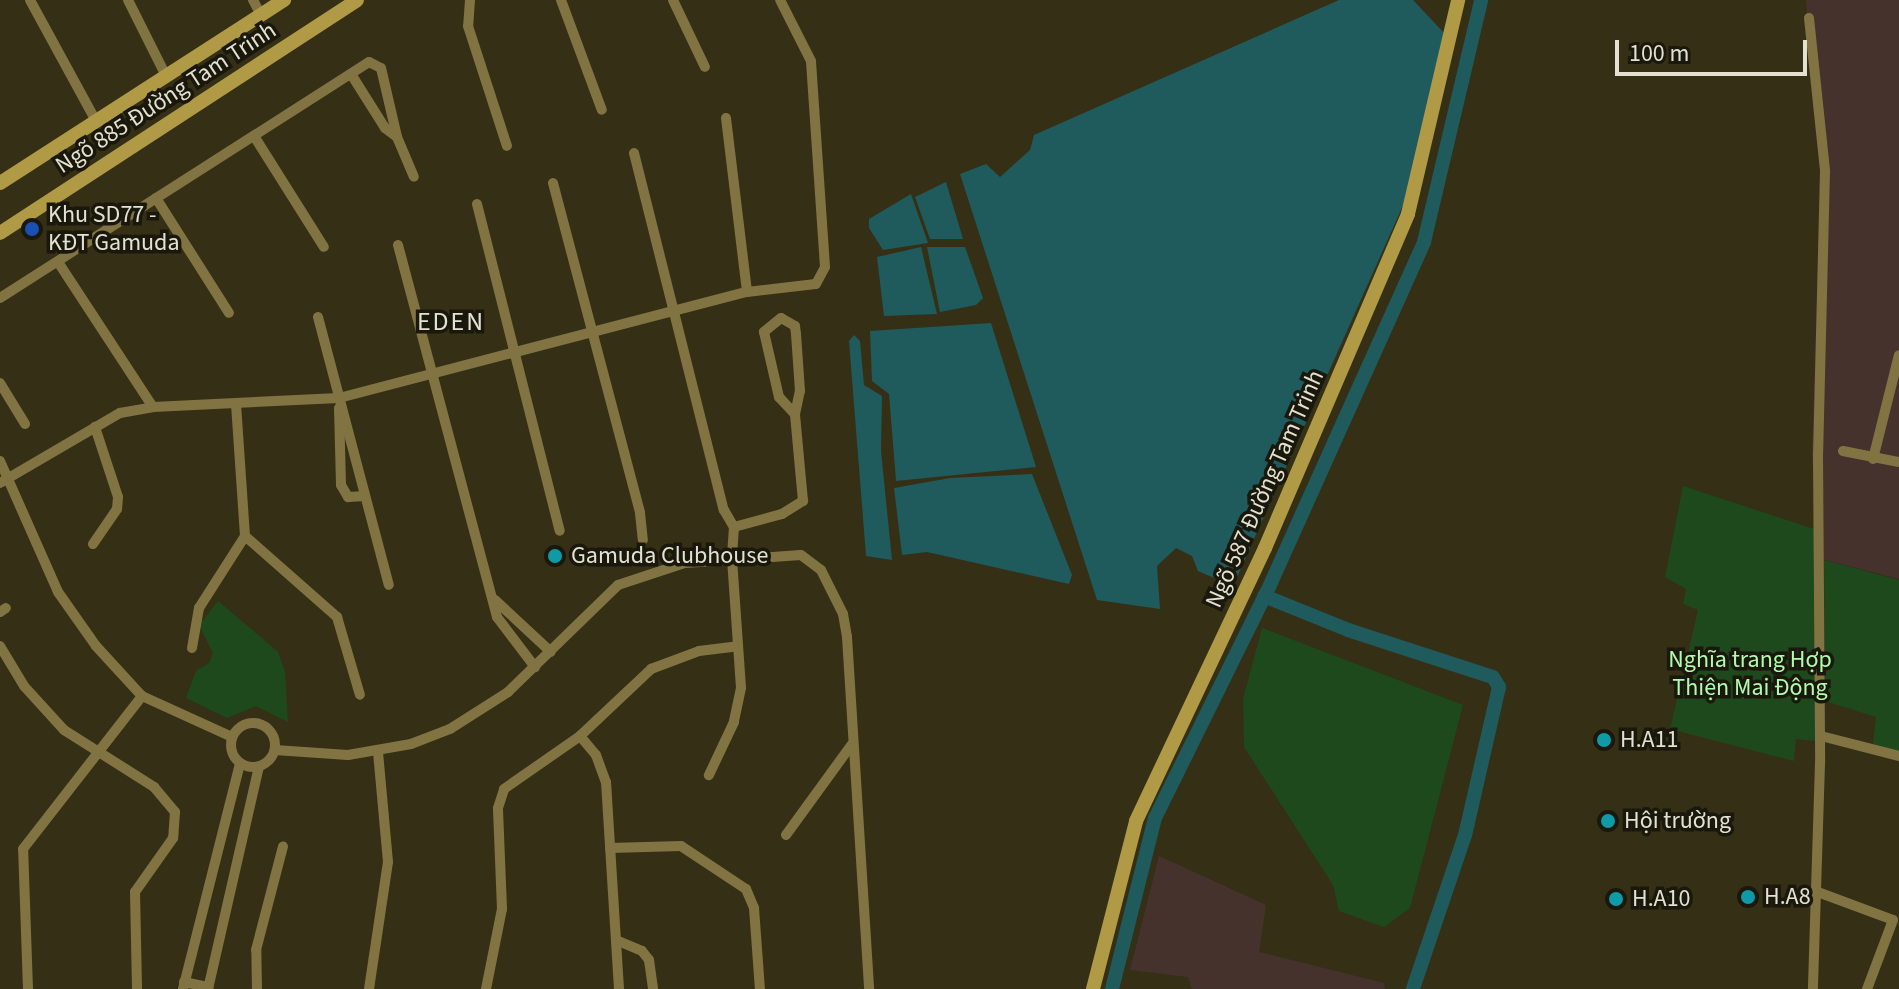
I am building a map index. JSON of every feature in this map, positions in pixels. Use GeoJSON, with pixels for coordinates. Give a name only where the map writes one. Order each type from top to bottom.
{"type":"FeatureCollection","features":[{"type":"Feature","properties":{"kind":"street"},"geometry":{"type":"LineString","coordinates":[[30,0],[96,121]]}},
{"type":"Feature","properties":{"kind":"street"},"geometry":{"type":"LineString","coordinates":[[128,0],[166,76]]}},
{"type":"Feature","properties":{"kind":"street"},"geometry":{"type":"LineString","coordinates":[[253,0],[261,15]]}},
{"type":"Feature","properties":{"kind":"street","name":"Ngõ 885 Đường Tam Trinh"},"geometry":{"type":"LineString","coordinates":[[0,183],[284,0]]}},
{"type":"Feature","properties":{"kind":"street","name":"Ngõ 885 Đường Tam Trinh"},"geometry":{"type":"LineString","coordinates":[[0,233],[357,0]]}},
{"type":"Feature","properties":{"kind":"street"},"geometry":{"type":"LineString","coordinates":[[470,0],[465,16],[507,146]]}},
{"type":"Feature","properties":{"kind":"street"},"geometry":{"type":"LineString","coordinates":[[561,0],[602,110]]}},
{"type":"Feature","properties":{"kind":"street"},"geometry":{"type":"LineString","coordinates":[[673,0],[705,67]]}},
{"type":"Feature","properties":{"kind":"street"},"geometry":{"type":"LineString","coordinates":[[0,483],[120,413],[153,407],[339,398],[747,292],[808,287],[825,267],[811,61],[780,0]]}},
{"type":"Feature","properties":{"kind":"street","name":"Ngõ 587 Đường Tam Trinh"},"geometry":{"type":"LineString","coordinates":[[1093,989],[1136,821],[1265,548],[1408,214],[1458,0]]}},
{"type":"Feature","properties":{"kind":"street"},"geometry":{"type":"LineString","coordinates":[[1809,18],[1825,171],[1818,454],[1821,736],[1813,989]]}},
{"type":"Feature","properties":{"kind":"street"},"geometry":{"type":"LineString","coordinates":[[0,298],[369,62],[379,64],[397,137],[414,177]]}},
{"type":"Feature","properties":{"kind":"street"},"geometry":{"type":"LineString","coordinates":[[351,74],[385,128],[397,137]]}},
{"type":"Feature","properties":{"kind":"street"},"geometry":{"type":"LineString","coordinates":[[726,118],[747,292]]}},
{"type":"Feature","properties":{"kind":"street"},"geometry":{"type":"LineString","coordinates":[[254,136],[324,247]]}},
{"type":"Feature","properties":{"kind":"street"},"geometry":{"type":"LineString","coordinates":[[634,153],[671,312],[724,510],[734,527],[732,559],[740,705],[709,775]]}},
{"type":"Feature","properties":{"kind":"street"},"geometry":{"type":"LineString","coordinates":[[553,183],[643,540]]}},
{"type":"Feature","properties":{"kind":"street"},"geometry":{"type":"LineString","coordinates":[[156,198],[229,313]]}},
{"type":"Feature","properties":{"kind":"street"},"geometry":{"type":"LineString","coordinates":[[477,204],[560,531]]}},
{"type":"Feature","properties":{"kind":"street"},"geometry":{"type":"LineString","coordinates":[[398,245],[494,599],[506,635],[535,667]]}},
{"type":"Feature","properties":{"kind":"street"},"geometry":{"type":"LineString","coordinates":[[58,262],[153,407]]}},
{"type":"Feature","properties":{"kind":"street"},"geometry":{"type":"LineString","coordinates":[[318,317],[389,585]]}},
{"type":"Feature","properties":{"kind":"street"},"geometry":{"type":"LineString","coordinates":[[734,527],[782,514],[803,501],[795,414],[800,391],[796,334],[795,326],[781,318],[764,332],[779,397],[795,414]]}},
{"type":"Feature","properties":{"kind":"street"},"geometry":{"type":"LineString","coordinates":[[1873,459],[1899,355]]}},
{"type":"Feature","properties":{"kind":"street"},"geometry":{"type":"LineString","coordinates":[[0,383],[25,424]]}},
{"type":"Feature","properties":{"kind":"street"},"geometry":{"type":"LineString","coordinates":[[339,398],[341,485],[348,497],[365,496]]}},
{"type":"Feature","properties":{"kind":"street"},"geometry":{"type":"LineString","coordinates":[[192,648],[199,608],[245,536],[236,405]]}},
{"type":"Feature","properties":{"kind":"street"},"geometry":{"type":"LineString","coordinates":[[93,544],[117,509],[118,497],[95,427]]}},
{"type":"Feature","properties":{"kind":"street"},"geometry":{"type":"LineString","coordinates":[[1843,451],[1899,462]]}},
{"type":"Feature","properties":{"kind":"street"},"geometry":{"type":"LineString","coordinates":[[0,461],[11,477],[73,618],[142,696],[232,737]]}},
{"type":"Feature","properties":{"kind":"street"},"geometry":{"type":"LineString","coordinates":[[245,536],[337,617],[360,695]]}},
{"type":"Feature","properties":{"kind":"street"},"geometry":{"type":"LineString","coordinates":[[275,750],[272,734],[259,724],[243,725],[232,737],[230,747],[240,764],[184,985],[208,988],[259,767],[275,750],[378,752],[450,729],[508,692],[618,585],[685,563],[801,555],[821,570],[843,614],[869,989]]}},
{"type":"Feature","properties":{"kind":"street"},"geometry":{"type":"LineString","coordinates":[[494,599],[551,652]]}},
{"type":"Feature","properties":{"kind":"street"},"geometry":{"type":"LineString","coordinates":[[0,646],[42,707],[99,757],[154,787],[175,812],[173,838],[135,892],[137,989]]}},
{"type":"Feature","properties":{"kind":"street"},"geometry":{"type":"LineString","coordinates":[[486,989],[502,909],[500,797],[504,789],[580,736],[651,669],[699,651],[738,646]]}},
{"type":"Feature","properties":{"kind":"street"},"geometry":{"type":"LineString","coordinates":[[28,989],[23,849],[99,757],[142,696]]}},
{"type":"Feature","properties":{"kind":"street"},"geometry":{"type":"LineString","coordinates":[[580,736],[596,755],[606,782],[619,989]]}},
{"type":"Feature","properties":{"kind":"street"},"geometry":{"type":"LineString","coordinates":[[1821,736],[1899,756]]}},
{"type":"Feature","properties":{"kind":"street"},"geometry":{"type":"LineString","coordinates":[[786,835],[852,744]]}},
{"type":"Feature","properties":{"kind":"street"},"geometry":{"type":"LineString","coordinates":[[369,989],[388,862],[378,752]]}},
{"type":"Feature","properties":{"kind":"street"},"geometry":{"type":"LineString","coordinates":[[240,764],[259,767]]}},
{"type":"Feature","properties":{"kind":"street"},"geometry":{"type":"LineString","coordinates":[[257,989],[256,950],[283,846]]}},
{"type":"Feature","properties":{"kind":"street"},"geometry":{"type":"LineString","coordinates":[[610,848],[681,846],[746,889],[754,908],[760,989]]}},
{"type":"Feature","properties":{"kind":"street"},"geometry":{"type":"LineString","coordinates":[[1815,891],[1893,920],[1867,989]]}},
{"type":"Feature","properties":{"kind":"street"},"geometry":{"type":"LineString","coordinates":[[616,940],[642,951],[649,960],[653,989]]}},
{"type":"Feature","properties":{"kind":"shaded area"},"geometry":{"type":"Polygon","coordinates":[[[1806,0],[1899,0],[1899,579],[1818,558],[1812,455],[1821,170],[1806,0]]]}},
{"type":"Feature","properties":{"kind":"shaded area"},"geometry":{"type":"Polygon","coordinates":[[[1159,856],[1266,905],[1259,952],[1384,983],[1385,989],[1192,989],[1188,977],[1130,970],[1159,856]]]}},
{"type":"Feature","properties":{"kind":"green space","name":"Nghĩa trang Hợp Thiện Mai Động"},"geometry":{"type":"Polygon","coordinates":[[[1683,486],[1817,530],[1816,741],[1796,739],[1794,761],[1670,729],[1698,610],[1683,604],[1686,589],[1665,577],[1683,486]]]}},
{"type":"Feature","properties":{"kind":"green space"},"geometry":{"type":"Polygon","coordinates":[[[1824,560],[1899,580],[1899,752],[1873,744],[1876,717],[1825,701],[1824,560]]]}},
{"type":"Feature","properties":{"kind":"green space"},"geometry":{"type":"Polygon","coordinates":[[[218,601],[278,652],[285,672],[288,722],[256,706],[227,718],[186,698],[196,671],[209,663],[213,653],[199,625],[218,601]]]}},
{"type":"Feature","properties":{"kind":"green space"},"geometry":{"type":"Polygon","coordinates":[[[1262,628],[1463,705],[1410,908],[1384,927],[1339,911],[1333,885],[1244,747],[1243,699],[1262,628]]]}},
{"type":"Feature","properties":{"kind":"water"},"geometry":{"type":"Polygon","coordinates":[[[1339,0],[1413,0],[1445,34],[1405,201],[1233,586],[1198,571],[1192,556],[1176,548],[1157,566],[1160,609],[1097,600],[960,174],[986,164],[1000,177],[1030,150],[1034,135],[1339,0]]]}},
{"type":"Feature","properties":{"kind":"water"},"geometry":{"type":"Polygon","coordinates":[[[946,182],[963,239],[930,239],[915,197],[946,182]]]}},
{"type":"Feature","properties":{"kind":"water"},"geometry":{"type":"Polygon","coordinates":[[[911,194],[928,243],[883,250],[869,228],[869,219],[911,194]]]}},
{"type":"Feature","properties":{"kind":"water"},"geometry":{"type":"Polygon","coordinates":[[[921,247],[937,314],[884,316],[877,257],[921,247]]]}},
{"type":"Feature","properties":{"kind":"water"},"geometry":{"type":"Polygon","coordinates":[[[927,247],[965,247],[983,298],[976,305],[940,312],[927,247]]]}},
{"type":"Feature","properties":{"kind":"water"},"geometry":{"type":"Polygon","coordinates":[[[991,323],[1036,467],[896,481],[889,394],[872,381],[870,331],[991,323]]]}},
{"type":"Feature","properties":{"kind":"water"},"geometry":{"type":"Polygon","coordinates":[[[854,335],[860,341],[864,385],[882,396],[881,451],[892,560],[866,556],[849,341],[854,335]]]}},
{"type":"Feature","properties":{"kind":"water"},"geometry":{"type":"Polygon","coordinates":[[[1032,474],[1072,575],[1069,584],[927,552],[902,555],[894,488],[950,478],[1032,474]]]}},
{"type":"Feature","properties":{"kind":"waterway"},"geometry":{"type":"LineString","coordinates":[[1112,989],[1155,818],[1270,585],[1424,242],[1481,0]]}},
{"type":"Feature","properties":{"kind":"waterway"},"geometry":{"type":"LineString","coordinates":[[1264,596],[1348,630],[1493,677],[1499,687],[1465,835],[1413,989]]}},
{"type":"Feature","properties":{"kind":"place","name":"Khu SD77 - KĐT Gamuda"},"geometry":{"type":"Point","coordinates":[32,229]}},
{"type":"Feature","properties":{"kind":"place","name":"Gamuda Clubhouse"},"geometry":{"type":"Point","coordinates":[555,556]}},
{"type":"Feature","properties":{"kind":"place","name":"H.A11"},"geometry":{"type":"Point","coordinates":[1604,740]}},
{"type":"Feature","properties":{"kind":"place","name":"Hội trường"},"geometry":{"type":"Point","coordinates":[1608,821]}},
{"type":"Feature","properties":{"kind":"place","name":"H.A8"},"geometry":{"type":"Point","coordinates":[1748,897]}},
{"type":"Feature","properties":{"kind":"place","name":"H.A10"},"geometry":{"type":"Point","coordinates":[1616,899]}},
{"type":"Feature","properties":{"kind":"district","name":"EDEN"},"geometry":{"type":"Point","coordinates":[451,322]}}]}
